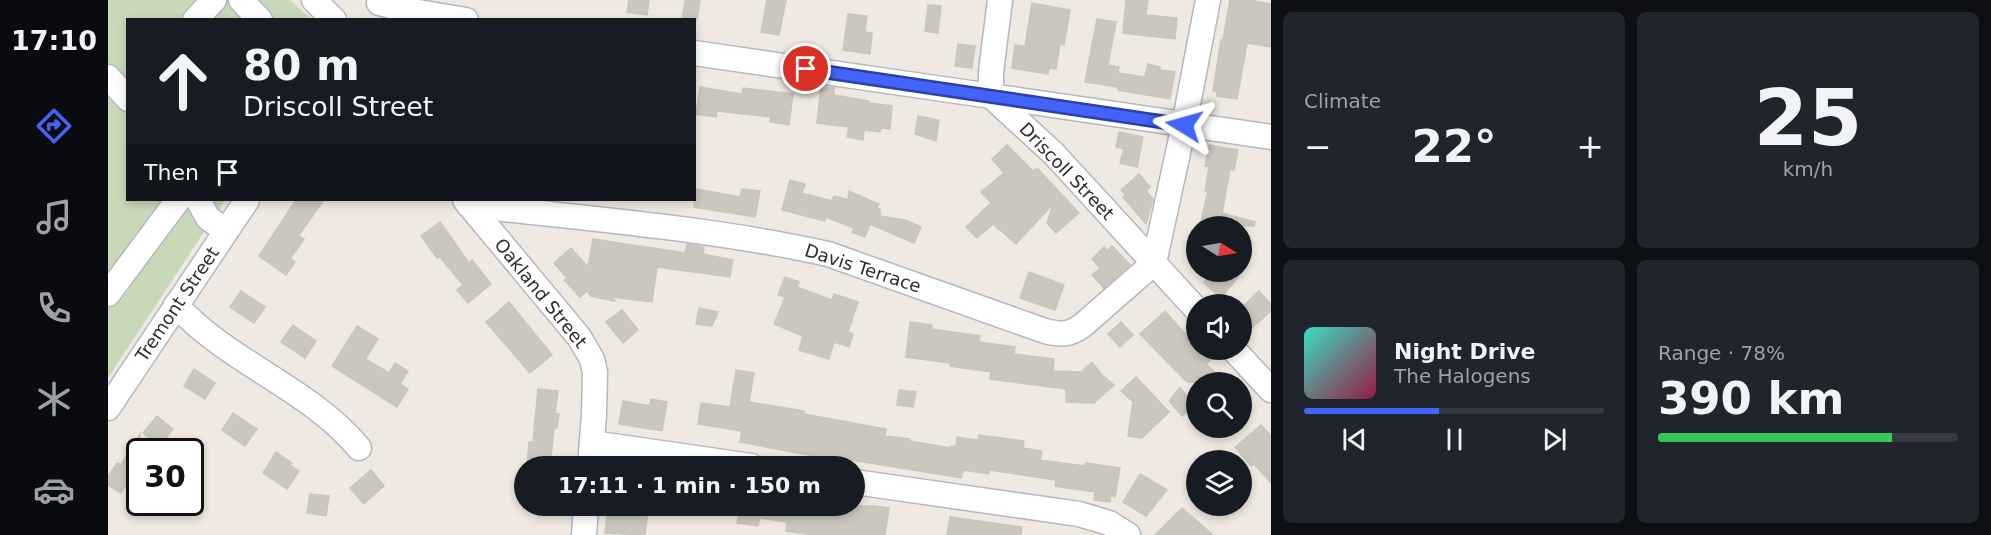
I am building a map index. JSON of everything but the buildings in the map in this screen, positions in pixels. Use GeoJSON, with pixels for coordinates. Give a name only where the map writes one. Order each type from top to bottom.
{"type":"FeatureCollection","features":[{"type":"Feature","properties":{"kind":"street"},"geometry":{"type":"LineString","coordinates":[[197,18],[214,0]]}},
{"type":"Feature","properties":{"kind":"street"},"geometry":{"type":"LineString","coordinates":[[241,0],[258,18]]}},
{"type":"Feature","properties":{"kind":"street"},"geometry":{"type":"LineString","coordinates":[[314,0],[332,18]]}},
{"type":"Feature","properties":{"kind":"street"},"geometry":{"type":"LineString","coordinates":[[991,96],[991,72],[1000,0]]}},
{"type":"Feature","properties":{"kind":"street"},"geometry":{"type":"LineString","coordinates":[[1154,262],[1208,0]]}},
{"type":"Feature","properties":{"kind":"street"},"geometry":{"type":"LineString","coordinates":[[376,7],[453,18]]}},
{"type":"Feature","properties":{"kind":"street"},"geometry":{"type":"LineString","coordinates":[[696,53],[1271,137]]}},
{"type":"Feature","properties":{"kind":"street","name":"Driscoll Street"},"geometry":{"type":"LineString","coordinates":[[991,96],[1054,154],[1186,298]]}},
{"type":"Feature","properties":{"kind":"street"},"geometry":{"type":"LineString","coordinates":[[108,294],[177,201]]}},
{"type":"Feature","properties":{"kind":"street"},"geometry":{"type":"LineString","coordinates":[[199,201],[208,218],[226,231]]}},
{"type":"Feature","properties":{"kind":"street","name":"Tremont Street"},"geometry":{"type":"LineString","coordinates":[[108,408],[246,201]]}},
{"type":"Feature","properties":{"kind":"street","name":"Davis Terrace"},"geometry":{"type":"LineString","coordinates":[[467,202],[715,234],[828,254],[1059,334],[1073,333],[1154,262]]}},
{"type":"Feature","properties":{"kind":"street","name":"Oakland Street"},"geometry":{"type":"LineString","coordinates":[[467,202],[579,337],[592,359],[595,385],[591,455]]}},
{"type":"Feature","properties":{"kind":"street"},"geometry":{"type":"LineString","coordinates":[[176,305],[186,316],[232,353],[283,384],[340,427],[360,448]]}},
{"type":"Feature","properties":{"kind":"street"},"geometry":{"type":"LineString","coordinates":[[1248,360],[1266,373]]}},
{"type":"Feature","properties":{"kind":"street"},"geometry":{"type":"LineString","coordinates":[[865,483],[1079,514],[1109,523],[1128,535]]}},
{"type":"Feature","properties":{"kind":"street"},"geometry":{"type":"LineString","coordinates":[[584,535],[585,516]]}},
{"type":"Feature","properties":{"kind":"green space"},"geometry":{"type":"Polygon","coordinates":[[[108,0],[290,0],[310,18],[126,18],[126,201],[224,201],[108,378],[108,0]]]}},
{"type":"Feature","properties":{"kind":"route"},"geometry":{"type":"LineString","coordinates":[[806,69],[1184,125]]}}]}
